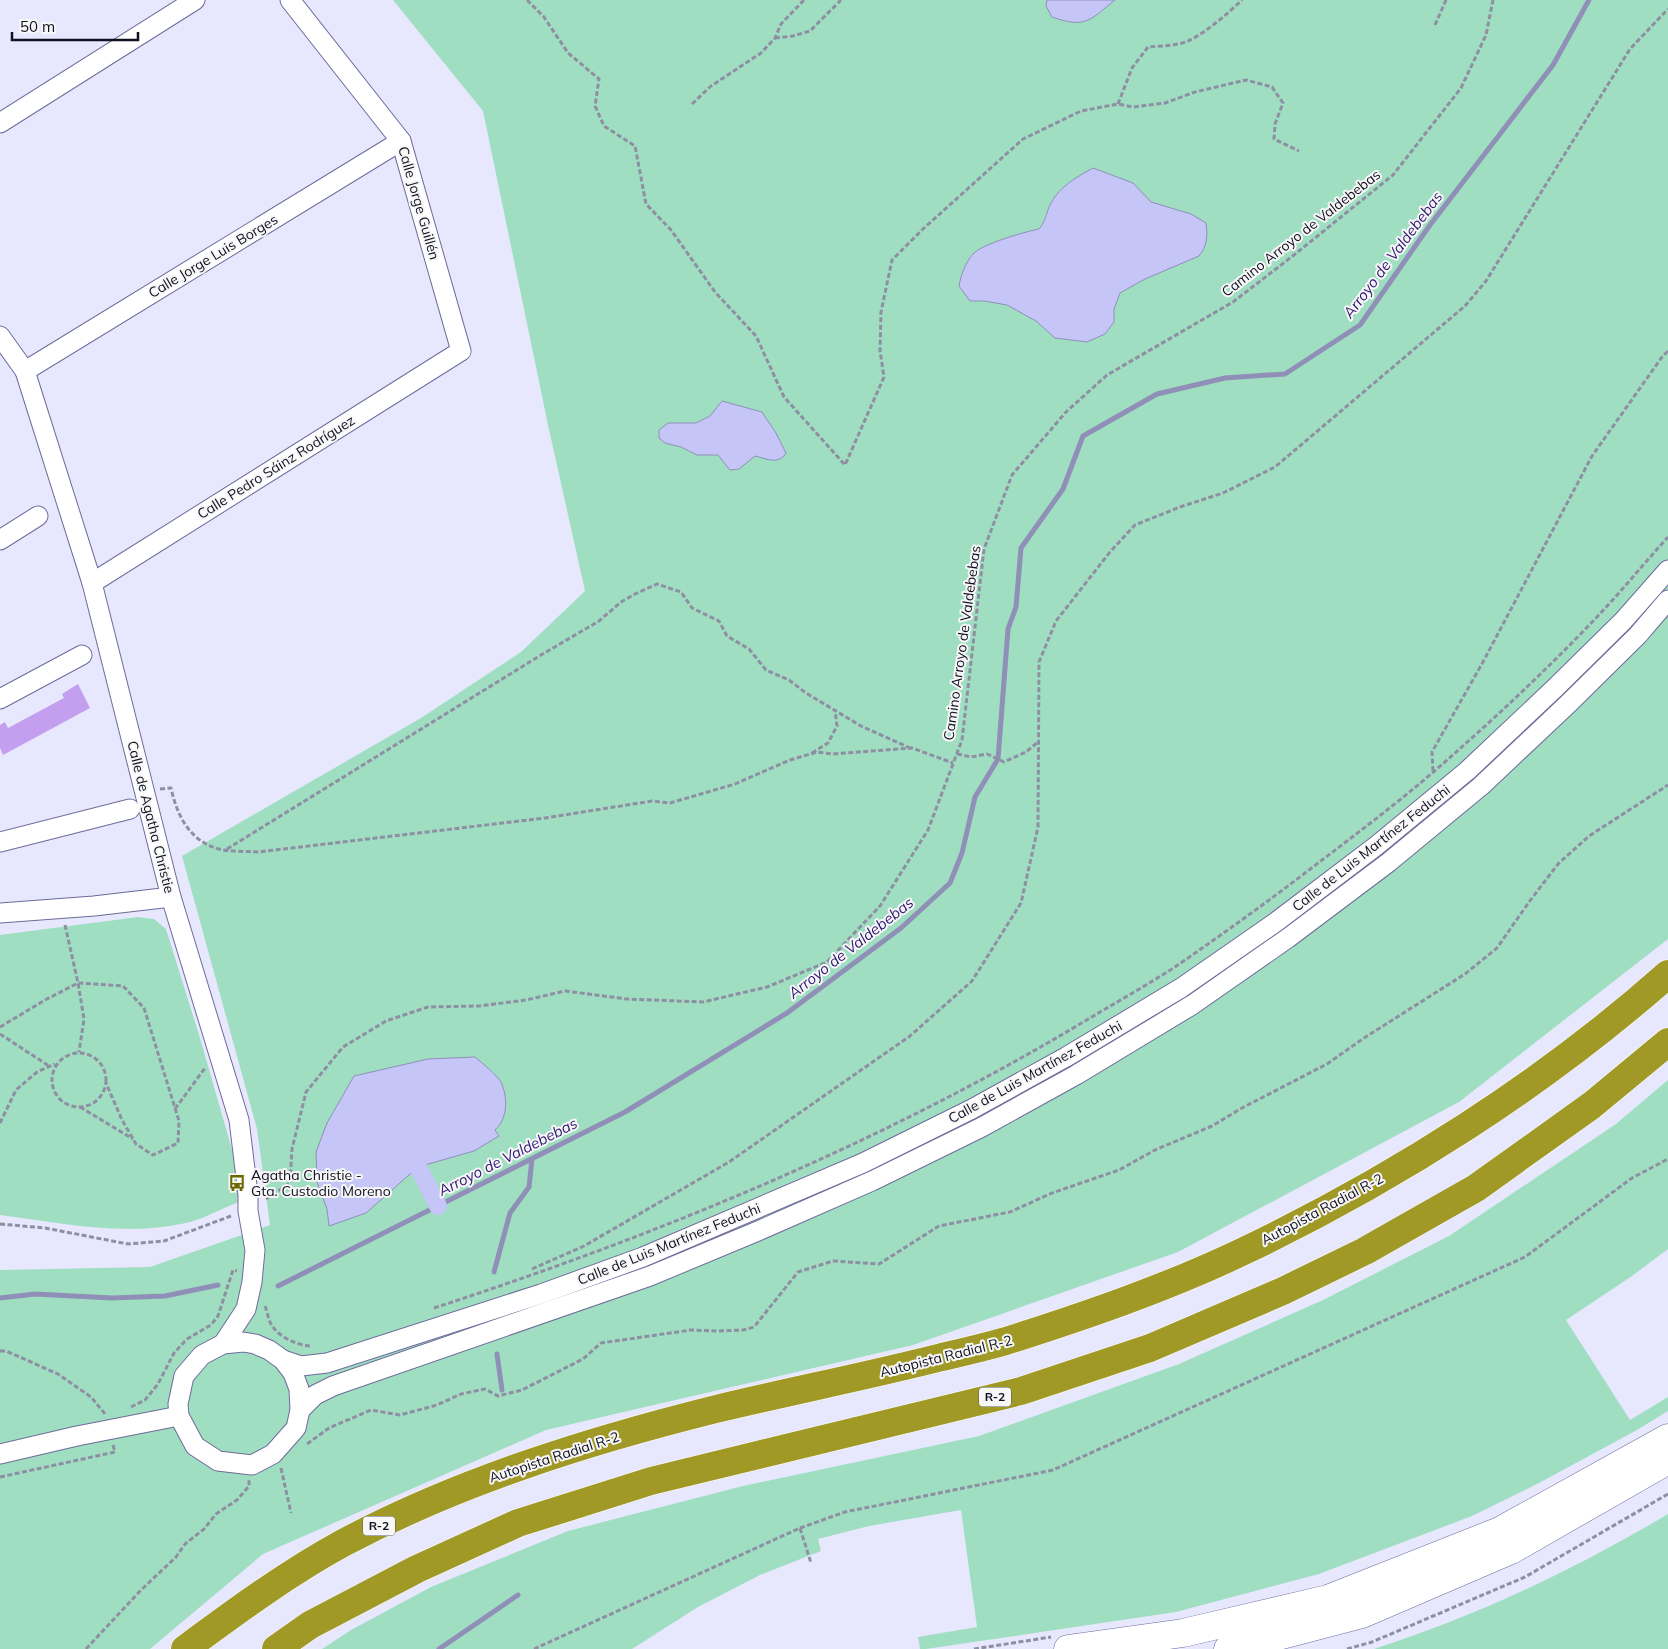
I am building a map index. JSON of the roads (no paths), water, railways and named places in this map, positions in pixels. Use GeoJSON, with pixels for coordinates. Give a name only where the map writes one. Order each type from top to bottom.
{"type":"FeatureCollection","features":[{"type":"Feature","properties":{"kind":"highway","name":"Autopista Radial R-2"},"geometry":{"type":"LineString","coordinates":[[184,1649],[251,1601],[341,1544],[479,1481],[594,1442],[718,1409],[889,1371],[1003,1342],[1136,1297],[1244,1251],[1331,1206],[1393,1171],[1503,1102],[1588,1040],[1668,974]]}},
{"type":"Feature","properties":{"kind":"highway","name":"R-2"},"geometry":{"type":"LineString","coordinates":[[276,1649],[310,1625],[417,1569],[518,1523],[651,1481],[1021,1391],[1150,1348],[1274,1295],[1364,1251],[1476,1188],[1592,1105],[1668,1042]]}},
{"type":"Feature","properties":{"kind":"street"},"geometry":{"type":"LineString","coordinates":[[0,123],[195,0]]}},
{"type":"Feature","properties":{"kind":"street","name":"Calle Jorge Guillén"},"geometry":{"type":"LineString","coordinates":[[290,0],[401,141],[461,352]]}},
{"type":"Feature","properties":{"kind":"street","name":"Calle Jorge Luis Borges"},"geometry":{"type":"LineString","coordinates":[[25,371],[401,141]]}},
{"type":"Feature","properties":{"kind":"street","name":"Calle de Agatha Christie"},"geometry":{"type":"LineString","coordinates":[[0,336],[25,371],[92,583],[171,897],[239,1120],[248,1194],[248,1211],[255,1250],[252,1282],[246,1309],[222,1344]]}},
{"type":"Feature","properties":{"kind":"street","name":"Calle Pedro Sáinz Rodríguez"},"geometry":{"type":"LineString","coordinates":[[92,583],[461,352]]}},
{"type":"Feature","properties":{"kind":"street"},"geometry":{"type":"LineString","coordinates":[[0,540],[38,516]]}},
{"type":"Feature","properties":{"kind":"street","name":"Calle de Luis Martínez Feduchi"},"geometry":{"type":"LineString","coordinates":[[276,1355],[301,1366],[327,1363],[540,1294],[643,1257],[750,1213],[863,1163],[972,1109],[1066,1057],[1181,988],[1276,922],[1376,846],[1467,771],[1555,688],[1623,621],[1668,570]]}},
{"type":"Feature","properties":{"kind":"street","name":"Calle de Luis Martínez Feduchi"},"geometry":{"type":"LineString","coordinates":[[300,1410],[315,1395],[333,1386],[650,1276],[758,1231],[872,1181],[948,1144],[1076,1075],[1192,1005],[1288,938],[1389,862],[1494,774],[1638,635],[1668,600]]}},
{"type":"Feature","properties":{"kind":"street"},"geometry":{"type":"LineString","coordinates":[[0,699],[82,655]]}},
{"type":"Feature","properties":{"kind":"street"},"geometry":{"type":"LineString","coordinates":[[0,842],[130,809]]}},
{"type":"Feature","properties":{"kind":"street"},"geometry":{"type":"LineString","coordinates":[[0,913],[171,897]]}},
{"type":"Feature","properties":{"kind":"street"},"geometry":{"type":"LineString","coordinates":[[246,1309],[253,1330],[276,1355],[293,1374],[299,1389],[300,1410],[296,1428],[274,1454],[252,1465],[218,1461],[195,1446],[179,1416],[178,1404],[184,1376],[202,1355],[222,1344],[243,1342],[255,1344],[276,1355]]}},
{"type":"Feature","properties":{"kind":"street"},"geometry":{"type":"LineString","coordinates":[[0,1454],[77,1436],[179,1416]]}},
{"type":"Feature","properties":{"kind":"street"},"geometry":{"type":"LineString","coordinates":[[1062,1643],[1183,1633],[1328,1599],[1500,1531],[1668,1438]]}},
{"type":"Feature","properties":{"kind":"street"},"geometry":{"type":"LineString","coordinates":[[1228,1649],[1362,1614],[1511,1550],[1668,1460]]}},
{"type":"Feature","properties":{"kind":"water"},"geometry":{"type":"Polygon","coordinates":[[[1047,0],[1115,0],[1093,17],[1080,22],[1073,22],[1052,17],[1046,6],[1047,0]]]}},
{"type":"Feature","properties":{"kind":"water"},"geometry":{"type":"Polygon","coordinates":[[[1093,168],[1133,183],[1151,202],[1191,214],[1206,223],[1206,241],[1199,256],[1145,279],[1120,293],[1114,309],[1114,322],[1105,334],[1087,342],[1055,338],[1036,321],[1007,305],[984,301],[970,301],[959,286],[964,269],[973,254],[994,242],[1039,229],[1051,203],[1059,192],[1069,182],[1093,168]]]}},
{"type":"Feature","properties":{"kind":"water"},"geometry":{"type":"Polygon","coordinates":[[[722,401],[762,412],[786,453],[783,457],[776,460],[768,460],[755,456],[739,469],[730,470],[718,455],[697,455],[681,447],[665,443],[659,438],[659,430],[668,423],[696,423],[710,416],[722,401]]]}},
{"type":"Feature","properties":{"kind":"water"},"geometry":{"type":"Polygon","coordinates":[[[475,1057],[496,1076],[503,1088],[506,1108],[502,1120],[495,1130],[499,1136],[474,1151],[418,1167],[366,1213],[329,1226],[327,1209],[317,1182],[316,1152],[327,1123],[354,1076],[428,1059],[475,1057]]]}},
{"type":"Feature","properties":{"kind":"waterway","name":"Arroyo de Valdebebas"},"geometry":{"type":"LineString","coordinates":[[278,1286],[625,1112],[787,1013],[901,928],[950,883],[962,853],[975,797],[998,759],[1008,629],[1016,607],[1021,548],[1063,489],[1083,436],[1157,394],[1225,378],[1285,374],[1360,325],[1430,225],[1553,65],[1589,0]]}},
{"type":"Feature","properties":{"kind":"waterway"},"geometry":{"type":"LineString","coordinates":[[494,1272],[510,1213],[529,1187],[532,1159]]}},
{"type":"Feature","properties":{"kind":"waterway"},"geometry":{"type":"LineString","coordinates":[[418,1167],[438,1206]]}},
{"type":"Feature","properties":{"kind":"waterway","name":"Arroyo de Valdebebas"},"geometry":{"type":"LineString","coordinates":[[0,1298],[35,1294],[112,1298],[165,1296],[218,1285]]}},
{"type":"Feature","properties":{"kind":"waterway"},"geometry":{"type":"LineString","coordinates":[[497,1354],[502,1390]]}},
{"type":"Feature","properties":{"kind":"waterway"},"geometry":{"type":"LineString","coordinates":[[439,1649],[518,1595]]}},
{"type":"Feature","properties":{"kind":"place","name":"Agatha Christie - Gta. Custodio Moreno"},"geometry":{"type":"Point","coordinates":[237,1183]}}]}
